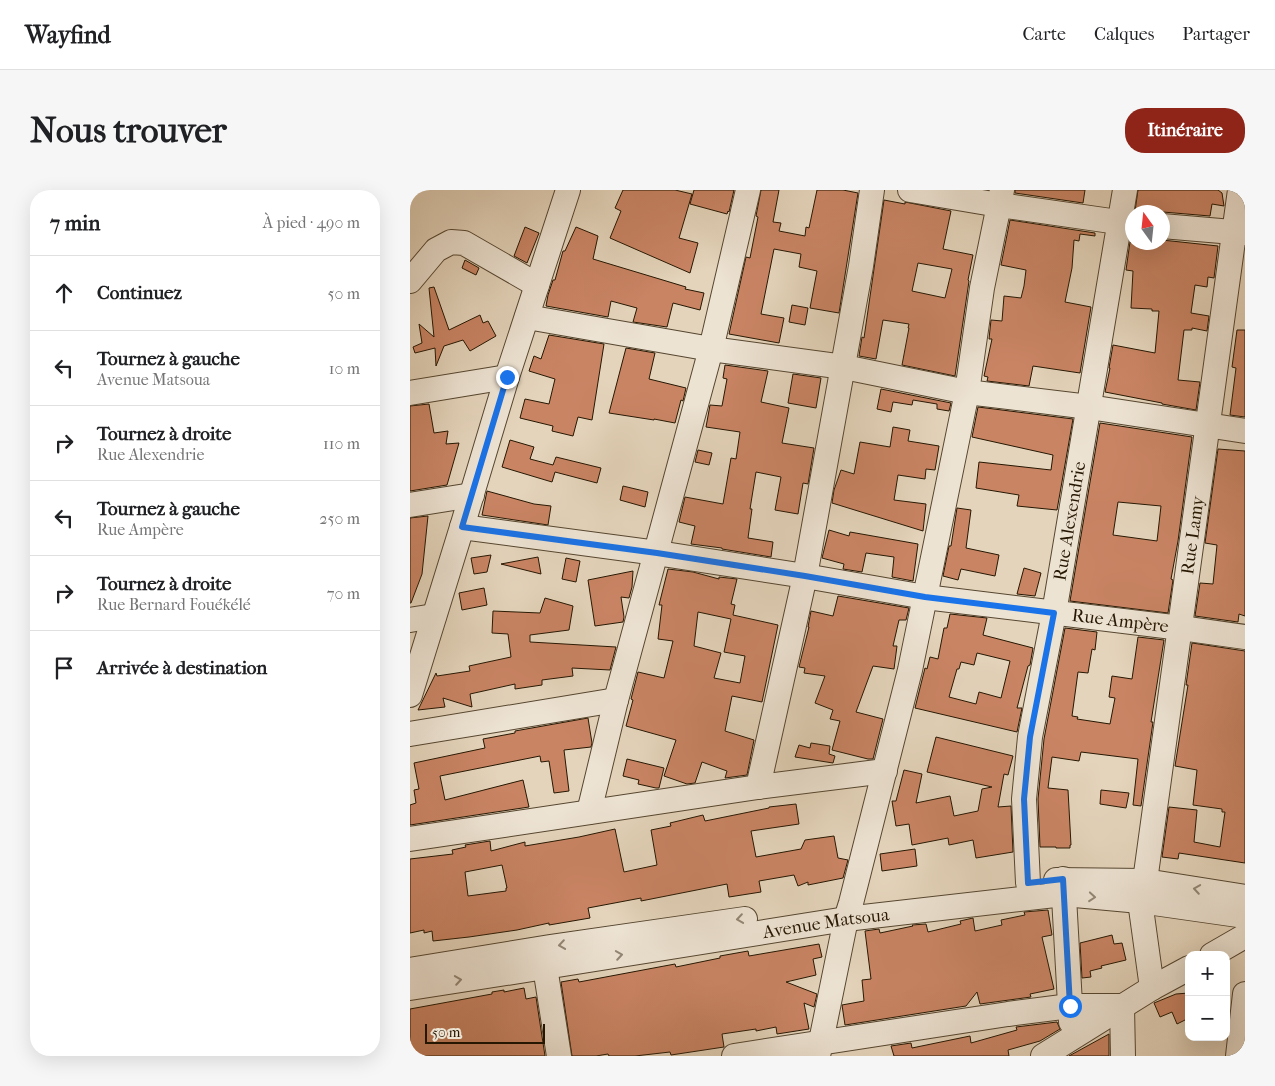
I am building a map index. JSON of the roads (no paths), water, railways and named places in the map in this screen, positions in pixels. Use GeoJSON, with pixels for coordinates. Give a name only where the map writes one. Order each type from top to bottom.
{"type":"FeatureCollection","features":[{"type":"Feature","properties":{"kind":"street"},"geometry":{"type":"LineString","coordinates":[[410,695],[507,377],[568,190]]}},
{"type":"Feature","properties":{"kind":"street"},"geometry":{"type":"LineString","coordinates":[[589,812],[616,700],[711,349],[748,190]]}},
{"type":"Feature","properties":{"kind":"street"},"geometry":{"type":"LineString","coordinates":[[758,787],[805,576],[862,266],[872,190]]}},
{"type":"Feature","properties":{"kind":"street"},"geometry":{"type":"LineString","coordinates":[[910,190],[1000,198],[1125,223]]}},
{"type":"Feature","properties":{"kind":"street","name":"Rue Alexendrie"},"geometry":{"type":"LineString","coordinates":[[1125,190],[1125,205]]}},
{"type":"Feature","properties":{"kind":"street","name":"Rue Lamy"},"geometry":{"type":"LineString","coordinates":[[1152,988],[1142,891],[1181,628],[1207,426],[1239,233],[1240,190]]}},
{"type":"Feature","properties":{"kind":"street"},"geometry":{"type":"LineString","coordinates":[[819,1049],[849,911],[886,771],[910,670],[966,392],[982,288],[1000,198]]}},
{"type":"Feature","properties":{"kind":"street"},"geometry":{"type":"LineString","coordinates":[[1170,227],[1239,233]]}},
{"type":"Feature","properties":{"kind":"street","name":"Rue Alexendrie"},"geometry":{"type":"LineString","coordinates":[[1028,883],[1024,799],[1030,737],[1054,613],[1089,407],[1125,228]]}},
{"type":"Feature","properties":{"kind":"street"},"geometry":{"type":"LineString","coordinates":[[410,281],[436,250],[451,242],[464,243],[537,285]]}},
{"type":"Feature","properties":{"kind":"street"},"geometry":{"type":"LineString","coordinates":[[527,317],[711,349],[844,367],[966,392],[1089,407],[1245,431]]}},
{"type":"Feature","properties":{"kind":"street"},"geometry":{"type":"LineString","coordinates":[[410,393],[507,377]]}},
{"type":"Feature","properties":{"kind":"street"},"geometry":{"type":"LineString","coordinates":[[410,505],[472,495]]}},
{"type":"Feature","properties":{"kind":"street","name":"Rue Ampère"},"geometry":{"type":"LineString","coordinates":[[462,527],[657,553],[925,597],[1245,637]]}},
{"type":"Feature","properties":{"kind":"street"},"geometry":{"type":"LineString","coordinates":[[410,620],[434,616]]}},
{"type":"Feature","properties":{"kind":"street"},"geometry":{"type":"LineString","coordinates":[[410,734],[616,700]]}},
{"type":"Feature","properties":{"kind":"street"},"geometry":{"type":"LineString","coordinates":[[410,839],[758,787],[886,771]]}},
{"type":"Feature","properties":{"kind":"street","name":"Avenue Matsoua"},"geometry":{"type":"LineString","coordinates":[[410,988],[545,967],[849,911],[1028,883],[1064,887],[1245,897]]}},
{"type":"Feature","properties":{"kind":"street"},"geometry":{"type":"LineString","coordinates":[[1064,887],[1072,1039]]}},
{"type":"Feature","properties":{"kind":"street","name":"Avenue Matsoua"},"geometry":{"type":"LineString","coordinates":[[410,970],[550,947],[1064,887]]}},
{"type":"Feature","properties":{"kind":"street","name":"Avenue Matsoua"},"geometry":{"type":"LineString","coordinates":[[1142,891],[1245,916]]}},
{"type":"Feature","properties":{"kind":"street"},"geometry":{"type":"LineString","coordinates":[[1219,951],[1245,936]]}},
{"type":"Feature","properties":{"kind":"street"},"geometry":{"type":"LineString","coordinates":[[545,967],[559,1056]]}},
{"type":"Feature","properties":{"kind":"street"},"geometry":{"type":"LineString","coordinates":[[1043,1056],[1122,1006],[1185,970]]}},
{"type":"Feature","properties":{"kind":"street"},"geometry":{"type":"LineString","coordinates":[[1238,1056],[1245,994]]}},
{"type":"Feature","properties":{"kind":"street"},"geometry":{"type":"LineString","coordinates":[[734,1056],[819,1049],[998,1015],[1070,1006],[1122,1006]]}},
{"type":"Feature","properties":{"kind":"street"},"geometry":{"type":"LineString","coordinates":[[1122,1006],[1123,1056]]}}]}
